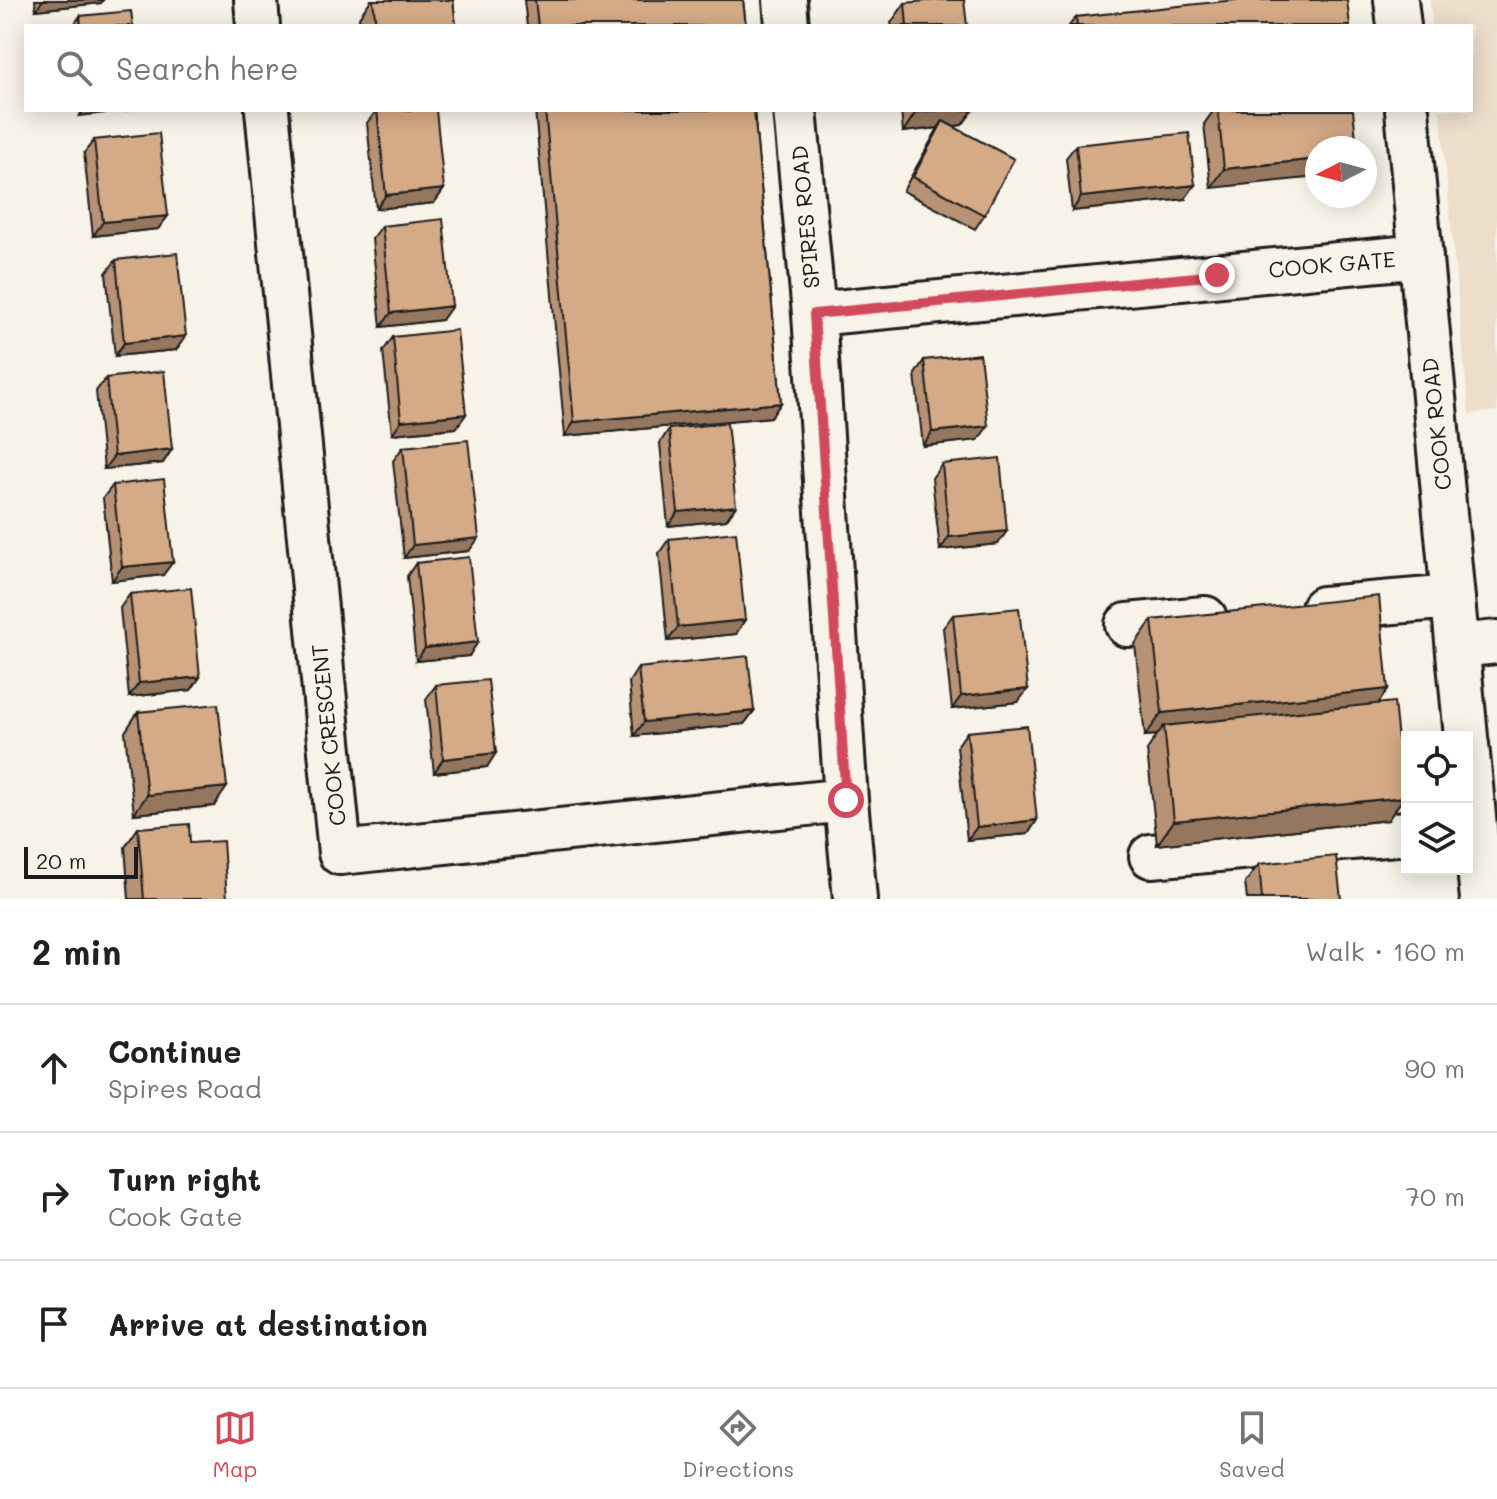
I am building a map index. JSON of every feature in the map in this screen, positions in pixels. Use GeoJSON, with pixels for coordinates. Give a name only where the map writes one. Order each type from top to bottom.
{"type":"FeatureCollection","features":[{"type":"Feature","properties":{"kind":"street"},"geometry":{"type":"LineString","coordinates":[[256,0],[258,24]]}},
{"type":"Feature","properties":{"kind":"street"},"geometry":{"type":"LineString","coordinates":[[785,0],[787,24]]}},
{"type":"Feature","properties":{"kind":"street"},"geometry":{"type":"LineString","coordinates":[[1396,0],[1399,24]]}},
{"type":"Feature","properties":{"kind":"street","name":"COOK CRESCENT"},"geometry":{"type":"LineString","coordinates":[[267,112],[340,853],[846,800]]}},
{"type":"Feature","properties":{"kind":"street","name":"SPIRES ROAD"},"geometry":{"type":"LineString","coordinates":[[795,112],[814,314],[855,899]]}},
{"type":"Feature","properties":{"kind":"street","name":"COOK ROAD"},"geometry":{"type":"LineString","coordinates":[[1407,112],[1453,597],[1477,644],[1467,731]]}},
{"type":"Feature","properties":{"kind":"street","name":"COOK GATE"},"geometry":{"type":"LineString","coordinates":[[814,314],[1421,256]]}},
{"type":"Feature","properties":{"kind":"street"},"geometry":{"type":"LineString","coordinates":[[1283,612],[1453,597]]}},
{"type":"Feature","properties":{"kind":"street"},"geometry":{"type":"LineString","coordinates":[[1127,625],[1236,616]]}},
{"type":"Feature","properties":{"kind":"street"},"geometry":{"type":"LineString","coordinates":[[1151,856],[1401,834]]}},
{"type":"Feature","properties":{"kind":"street"},"geometry":{"type":"LineString","coordinates":[[1473,840],[1482,899]]}},
{"type":"Feature","properties":{"kind":"shaded area"},"geometry":{"type":"Polygon","coordinates":[[[1430,0],[1497,0],[1497,411],[1469,414],[1440,112],[1473,112],[1473,24],[1432,24],[1430,0]]]}},
{"type":"Feature","properties":{"kind":"building"},"geometry":{"type":"Polygon","coordinates":[[[373,0],[453,0],[456,24],[376,24],[373,0]]]}},
{"type":"Feature","properties":{"kind":"building"},"geometry":{"type":"Polygon","coordinates":[[[535,0],[743,0],[746,24],[538,24],[535,0]]]}},
{"type":"Feature","properties":{"kind":"building"},"geometry":{"type":"Polygon","coordinates":[[[964,0],[967,24],[907,24],[905,3],[964,0]]]}},
{"type":"Feature","properties":{"kind":"building"},"geometry":{"type":"Polygon","coordinates":[[[1235,0],[1347,0],[1350,24],[1077,24],[1076,17],[1235,0]]]}},
{"type":"Feature","properties":{"kind":"building"},"geometry":{"type":"Polygon","coordinates":[[[131,11],[133,24],[81,24],[80,16],[131,11]]]}},
{"type":"Feature","properties":{"kind":"building"},"geometry":{"type":"Polygon","coordinates":[[[377,112],[436,112],[444,189],[386,195],[377,112]]]}},
{"type":"Feature","properties":{"kind":"building"},"geometry":{"type":"Polygon","coordinates":[[[545,112],[754,112],[781,403],[574,422],[545,112]]]}},
{"type":"Feature","properties":{"kind":"building"},"geometry":{"type":"Polygon","coordinates":[[[1218,112],[1353,112],[1356,136],[1305,136],[1305,160],[1224,169],[1218,112]]]}},
{"type":"Feature","properties":{"kind":"building"},"geometry":{"type":"Polygon","coordinates":[[[943,121],[1014,159],[984,215],[913,177],[943,121]]]}},
{"type":"Feature","properties":{"kind":"building"},"geometry":{"type":"Polygon","coordinates":[[[159,133],[168,216],[103,222],[94,140],[159,133]]]}},
{"type":"Feature","properties":{"kind":"building"},"geometry":{"type":"Polygon","coordinates":[[[1189,133],[1195,185],[1081,197],[1076,145],[1189,133]]]}},
{"type":"Feature","properties":{"kind":"building"},"geometry":{"type":"Polygon","coordinates":[[[443,219],[452,306],[391,313],[382,226],[443,219]]]}},
{"type":"Feature","properties":{"kind":"building"},"geometry":{"type":"Polygon","coordinates":[[[177,253],[186,336],[124,343],[116,260],[177,253]]]}},
{"type":"Feature","properties":{"kind":"building"},"geometry":{"type":"Polygon","coordinates":[[[457,330],[466,414],[401,421],[393,337],[457,330]]]}},
{"type":"Feature","properties":{"kind":"building"},"geometry":{"type":"Polygon","coordinates":[[[980,354],[988,426],[932,432],[924,360],[980,354]]]}},
{"type":"Feature","properties":{"kind":"building"},"geometry":{"type":"Polygon","coordinates":[[[164,371],[172,449],[114,456],[106,378],[164,371]]]}},
{"type":"Feature","properties":{"kind":"building"},"geometry":{"type":"Polygon","coordinates":[[[727,423],[736,506],[678,512],[669,429],[727,423]]]}},
{"type":"Feature","properties":{"kind":"building"},"geometry":{"type":"Polygon","coordinates":[[[468,440],[479,538],[413,545],[403,447],[468,440]]]}},
{"type":"Feature","properties":{"kind":"building"},"geometry":{"type":"Polygon","coordinates":[[[1000,458],[1007,531],[949,537],[942,464],[1000,458]]]}},
{"type":"Feature","properties":{"kind":"building"},"geometry":{"type":"Polygon","coordinates":[[[164,479],[173,562],[122,567],[113,485],[164,479]]]}},
{"type":"Feature","properties":{"kind":"building"},"geometry":{"type":"Polygon","coordinates":[[[736,532],[745,620],[678,627],[669,539],[736,532]]]}},
{"type":"Feature","properties":{"kind":"building"},"geometry":{"type":"Polygon","coordinates":[[[469,557],[478,642],[425,648],[416,563],[469,557]]]}},
{"type":"Feature","properties":{"kind":"building"},"geometry":{"type":"Polygon","coordinates":[[[191,588],[200,677],[139,683],[130,594],[191,588]]]}},
{"type":"Feature","properties":{"kind":"building"},"geometry":{"type":"Polygon","coordinates":[[[1379,596],[1388,689],[1162,713],[1152,620],[1379,596]]]}},
{"type":"Feature","properties":{"kind":"building"},"geometry":{"type":"Polygon","coordinates":[[[1019,608],[1028,689],[961,696],[953,615],[1019,608]]]}},
{"type":"Feature","properties":{"kind":"building"},"geometry":{"type":"Polygon","coordinates":[[[748,656],[754,711],[644,722],[638,668],[748,656]]]}},
{"type":"Feature","properties":{"kind":"building"},"geometry":{"type":"Polygon","coordinates":[[[488,680],[496,753],[443,759],[436,685],[488,680]]]}},
{"type":"Feature","properties":{"kind":"building"},"geometry":{"type":"Polygon","coordinates":[[[1394,702],[1401,797],[1174,821],[1164,726],[1394,702]]]}},
{"type":"Feature","properties":{"kind":"building"},"geometry":{"type":"Polygon","coordinates":[[[218,704],[227,787],[147,795],[138,712],[218,704]]]}},
{"type":"Feature","properties":{"kind":"building"},"geometry":{"type":"Polygon","coordinates":[[[1027,726],[1037,820],[977,827],[967,732],[1027,726]]]}},
{"type":"Feature","properties":{"kind":"building"},"geometry":{"type":"Polygon","coordinates":[[[189,824],[190,843],[223,841],[227,899],[144,899],[138,828],[189,824]]]}},
{"type":"Feature","properties":{"kind":"building"},"geometry":{"type":"Polygon","coordinates":[[[1336,856],[1341,899],[1262,899],[1259,864],[1336,856]]]}},
{"type":"Feature","properties":{"kind":"route"},"geometry":{"type":"LineString","coordinates":[[846,800],[814,314],[1217,275]]}}]}
